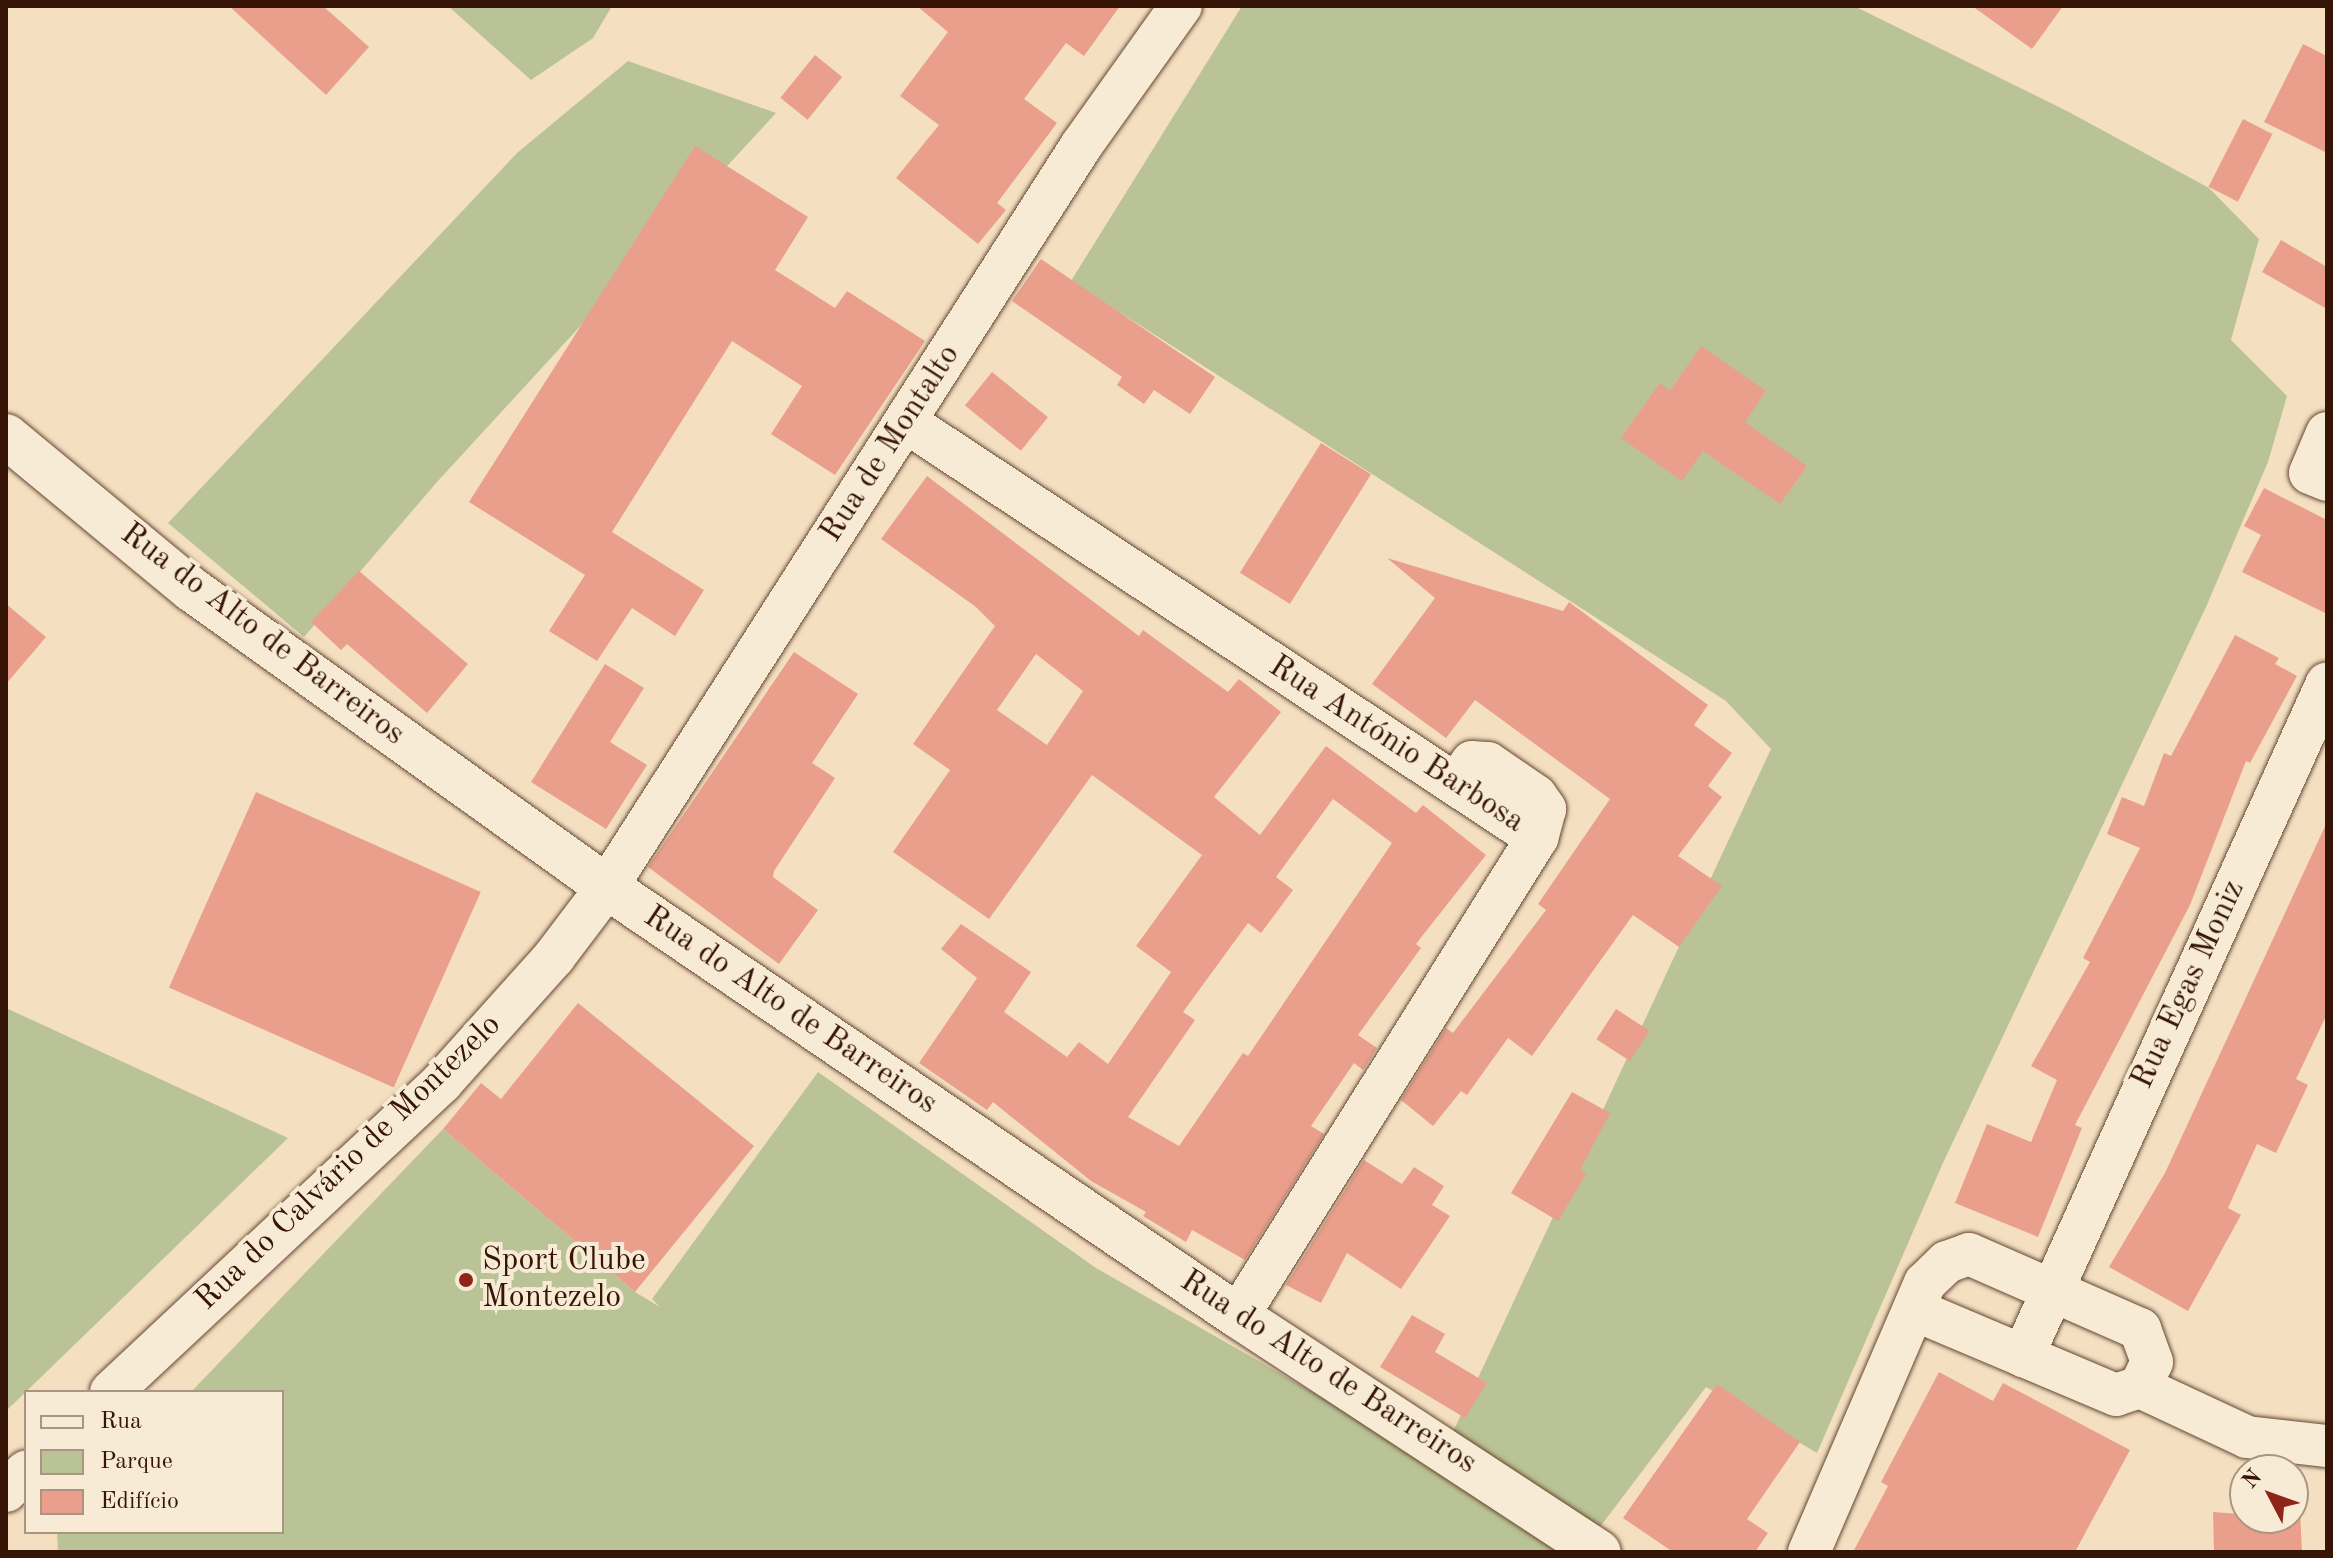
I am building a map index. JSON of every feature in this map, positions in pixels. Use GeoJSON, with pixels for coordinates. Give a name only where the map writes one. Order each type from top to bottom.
{"type":"FeatureCollection","features":[{"type":"Feature","properties":{"kind":"street","name":"Rua de Montalto"},"geometry":{"type":"LineString","coordinates":[[607,887],[1081,146],[1181,6]]}},
{"type":"Feature","properties":{"kind":"street","name":"Rua António Barbosa"},"geometry":{"type":"LineString","coordinates":[[906,422],[1537,838],[1238,1316]]}},
{"type":"Feature","properties":{"kind":"street"},"geometry":{"type":"LineString","coordinates":[[2327,433],[2310,473],[2327,480]]}},
{"type":"Feature","properties":{"kind":"street","name":"Rua do Alto de Barreiros"},"geometry":{"type":"LineString","coordinates":[[6,436],[191,589],[607,887],[1238,1316],[1599,1552]]}},
{"type":"Feature","properties":{"kind":"street","name":"Rua Egas Moniz"},"geometry":{"type":"LineString","coordinates":[[2023,1356],[2050,1288],[2327,683]]}},
{"type":"Feature","properties":{"kind":"street","name":"Rua do Calvário de Montezelo"},"geometry":{"type":"LineString","coordinates":[[113,1390],[442,1082],[554,957],[607,887]]}},
{"type":"Feature","properties":{"kind":"street"},"geometry":{"type":"LineString","coordinates":[[1809,1552],[1925,1283],[1947,1262],[1969,1254],[2140,1329],[2152,1362],[2140,1387]]}},
{"type":"Feature","properties":{"kind":"street"},"geometry":{"type":"LineString","coordinates":[[1915,1310],[2116,1395],[2140,1387],[2247,1437],[2327,1446]]}},
{"type":"Feature","properties":{"kind":"street"},"geometry":{"type":"LineString","coordinates":[[6,1491],[24,1474]]}},
{"type":"Feature","properties":{"kind":"green space"},"geometry":{"type":"Polygon","coordinates":[[[448,6],[612,6],[593,38],[531,80],[448,6]]]}},
{"type":"Feature","properties":{"kind":"green space"},"geometry":{"type":"Polygon","coordinates":[[[1242,6],[1854,6],[2067,111],[2209,188],[2259,239],[2231,340],[2287,396],[2268,462],[2206,607],[1942,1165],[1817,1453],[1706,1387],[1581,1552],[58,1552],[57,1534],[284,1534],[284,1390],[193,1390],[443,1129],[635,1292],[660,1307],[652,1299],[818,1072],[1096,1268],[1438,1464],[1771,749],[1726,701],[1071,281],[1242,6]]]}},
{"type":"Feature","properties":{"kind":"green space"},"geometry":{"type":"Polygon","coordinates":[[[628,61],[776,113],[437,482],[304,637],[168,523],[517,153],[628,61]]]}},
{"type":"Feature","properties":{"kind":"green space"},"geometry":{"type":"Polygon","coordinates":[[[6,1008],[288,1138],[28,1390],[24,1390],[6,1411],[6,1008]]]}},
{"type":"Feature","properties":{"kind":"building"},"geometry":{"type":"Polygon","coordinates":[[[229,6],[323,6],[369,47],[326,95],[229,6]]]}},
{"type":"Feature","properties":{"kind":"building"},"geometry":{"type":"Polygon","coordinates":[[[917,6],[1120,6],[1084,56],[1066,43],[1024,99],[1057,123],[997,203],[1006,210],[978,244],[896,178],[939,125],[900,96],[948,32],[917,6]]]}},
{"type":"Feature","properties":{"kind":"building"},"geometry":{"type":"Polygon","coordinates":[[[1972,6],[2063,6],[2032,49],[1972,6]]]}},
{"type":"Feature","properties":{"kind":"building"},"geometry":{"type":"Polygon","coordinates":[[[2303,44],[2327,56],[2327,153],[2264,122],[2303,44]]]}},
{"type":"Feature","properties":{"kind":"building"},"geometry":{"type":"Polygon","coordinates":[[[815,55],[842,77],[808,120],[780,98],[815,55]]]}},
{"type":"Feature","properties":{"kind":"building"},"geometry":{"type":"Polygon","coordinates":[[[2243,119],[2272,134],[2238,202],[2208,187],[2243,119]]]}},
{"type":"Feature","properties":{"kind":"building"},"geometry":{"type":"Polygon","coordinates":[[[695,146],[808,217],[775,270],[835,308],[847,291],[925,341],[835,475],[771,434],[802,386],[732,341],[612,532],[704,590],[675,636],[632,608],[597,661],[549,631],[585,575],[469,502],[695,146]]]}},
{"type":"Feature","properties":{"kind":"building"},"geometry":{"type":"Polygon","coordinates":[[[2281,240],[2327,267],[2327,309],[2262,272],[2281,240]]]}},
{"type":"Feature","properties":{"kind":"building"},"geometry":{"type":"Polygon","coordinates":[[[1041,259],[1215,377],[1190,414],[1154,390],[1144,404],[1117,385],[1122,377],[1012,301],[1041,259]]]}},
{"type":"Feature","properties":{"kind":"building"},"geometry":{"type":"Polygon","coordinates":[[[1701,346],[1766,391],[1745,422],[1807,466],[1780,504],[1703,451],[1682,481],[1621,438],[1660,383],[1670,391],[1701,346]]]}},
{"type":"Feature","properties":{"kind":"building"},"geometry":{"type":"Polygon","coordinates":[[[992,372],[1048,417],[1021,451],[965,405],[992,372]]]}},
{"type":"Feature","properties":{"kind":"building"},"geometry":{"type":"Polygon","coordinates":[[[1321,443],[1371,474],[1290,604],[1240,573],[1321,443]]]}},
{"type":"Feature","properties":{"kind":"building"},"geometry":{"type":"Polygon","coordinates":[[[927,476],[1139,636],[1143,630],[1228,692],[1239,679],[1281,712],[1214,797],[1260,835],[1326,746],[1416,813],[1423,805],[1486,855],[1416,944],[1421,948],[1358,1035],[1377,1048],[1363,1070],[1354,1063],[1311,1126],[1324,1134],[1245,1260],[1192,1230],[1186,1242],[1143,1216],[1146,1212],[1091,1181],[993,1102],[987,1110],[919,1063],[977,978],[941,949],[961,924],[1031,972],[1004,1012],[1067,1057],[1079,1042],[1108,1064],[1171,972],[1136,946],[1202,855],[1092,775],[989,919],[893,852],[950,770],[913,744],[995,626],[976,607],[881,539],[927,476]],[[1036,654],[997,710],[1047,745],[1083,691],[1036,654]],[[1333,799],[1276,877],[1293,890],[1261,933],[1248,923],[1183,1012],[1195,1020],[1128,1117],[1179,1146],[1243,1053],[1248,1056],[1392,843],[1333,799]]]}},
{"type":"Feature","properties":{"kind":"building"},"geometry":{"type":"Polygon","coordinates":[[[2264,488],[2327,520],[2327,614],[2242,572],[2261,535],[2244,526],[2264,488]]]}},
{"type":"Feature","properties":{"kind":"building"},"geometry":{"type":"Polygon","coordinates":[[[1387,558],[1563,611],[1569,602],[1708,705],[1694,725],[1732,753],[1708,786],[1722,797],[1678,856],[1722,886],[1679,947],[1633,915],[1532,1056],[1508,1038],[1467,1095],[1461,1091],[1433,1126],[1401,1100],[1446,1028],[1453,1033],[1546,910],[1538,904],[1610,799],[1475,700],[1446,738],[1372,684],[1435,598],[1387,558]]]}},
{"type":"Feature","properties":{"kind":"building"},"geometry":{"type":"Polygon","coordinates":[[[359,571],[468,664],[427,713],[347,644],[341,650],[311,622],[359,571]]]}},
{"type":"Feature","properties":{"kind":"building"},"geometry":{"type":"Polygon","coordinates":[[[6,604],[46,637],[6,684],[6,604]]]}},
{"type":"Feature","properties":{"kind":"building"},"geometry":{"type":"Polygon","coordinates":[[[2235,635],[2279,658],[2275,664],[2297,676],[2250,763],[2246,761],[2190,905],[2075,1125],[2082,1128],[2038,1237],[1955,1203],[1987,1124],[2031,1142],[2057,1080],[2031,1066],[2090,962],[2083,958],[2140,848],[2107,834],[2122,797],[2144,806],[2164,753],[2171,756],[2235,635]]]}},
{"type":"Feature","properties":{"kind":"building"},"geometry":{"type":"Polygon","coordinates":[[[794,652],[858,694],[812,763],[835,778],[774,871],[773,877],[818,910],[779,964],[648,867],[794,652]]]}},
{"type":"Feature","properties":{"kind":"building"},"geometry":{"type":"Polygon","coordinates":[[[605,664],[644,688],[610,742],[647,765],[606,829],[531,782],[605,664]]]}},
{"type":"Feature","properties":{"kind":"building"},"geometry":{"type":"Polygon","coordinates":[[[256,792],[481,892],[394,1088],[169,987],[256,792]]]}},
{"type":"Feature","properties":{"kind":"building"},"geometry":{"type":"Polygon","coordinates":[[[2327,822],[2327,1014],[2296,1079],[2308,1085],[2276,1153],[2257,1144],[2228,1208],[2241,1215],[2188,1311],[2109,1267],[2165,1173],[2327,822]]]}},
{"type":"Feature","properties":{"kind":"building"},"geometry":{"type":"Polygon","coordinates":[[[578,1003],[754,1146],[635,1292],[443,1129],[481,1083],[501,1099],[578,1003]]]}},
{"type":"Feature","properties":{"kind":"building"},"geometry":{"type":"Polygon","coordinates":[[[1616,1009],[1650,1031],[1630,1061],[1596,1039],[1616,1009]]]}},
{"type":"Feature","properties":{"kind":"building"},"geometry":{"type":"Polygon","coordinates":[[[1572,1092],[1610,1113],[1580,1170],[1586,1174],[1558,1221],[1511,1193],[1572,1092]]]}},
{"type":"Feature","properties":{"kind":"building"},"geometry":{"type":"Polygon","coordinates":[[[1364,1160],[1402,1184],[1414,1167],[1444,1186],[1432,1205],[1450,1216],[1401,1289],[1347,1253],[1321,1303],[1286,1285],[1364,1160]]]}},
{"type":"Feature","properties":{"kind":"building"},"geometry":{"type":"Polygon","coordinates":[[[1412,1315],[1445,1334],[1435,1352],[1487,1383],[1465,1418],[1380,1367],[1412,1315]]]}},
{"type":"Feature","properties":{"kind":"building"},"geometry":{"type":"Polygon","coordinates":[[[1939,1372],[1993,1401],[2003,1383],[2130,1450],[2075,1552],[1853,1552],[1888,1486],[1881,1482],[1939,1372]]]}},
{"type":"Feature","properties":{"kind":"building"},"geometry":{"type":"Polygon","coordinates":[[[1717,1384],[1800,1442],[1747,1519],[1768,1533],[1755,1552],[1673,1552],[1623,1518],[1717,1384]]]}},
{"type":"Feature","properties":{"kind":"building"},"geometry":{"type":"Polygon","coordinates":[[[2213,1512],[2229,1513],[2229,1534],[2301,1534],[2302,1552],[2214,1552],[2213,1512]]]}},
{"type":"Feature","properties":{"kind":"place","name":"Sport Clube Montezelo"},"geometry":{"type":"Point","coordinates":[466,1280]}}]}
